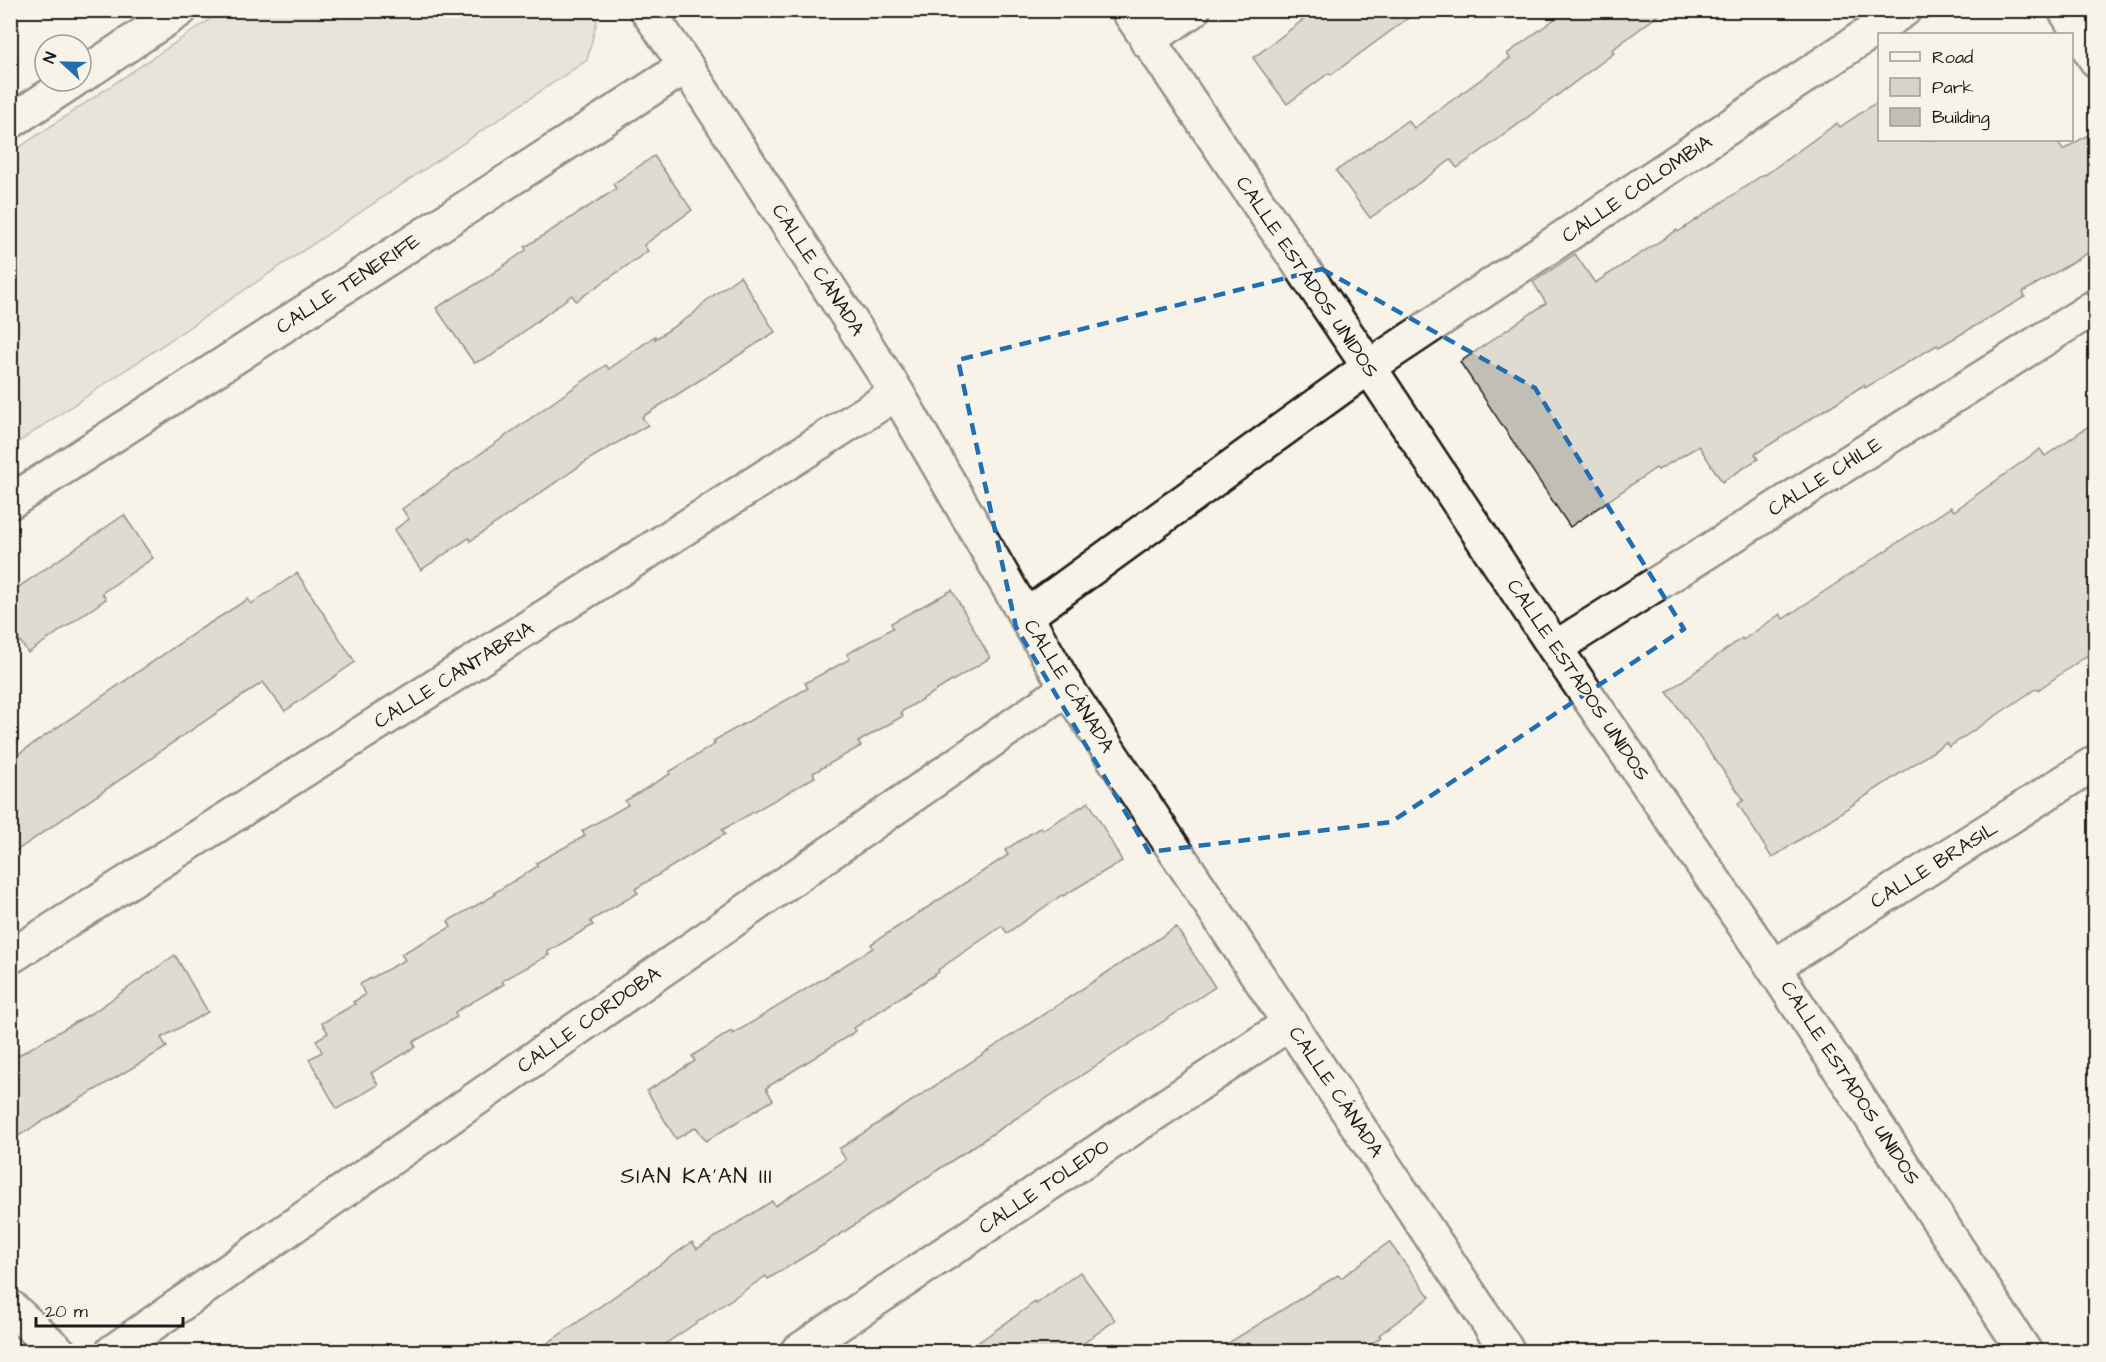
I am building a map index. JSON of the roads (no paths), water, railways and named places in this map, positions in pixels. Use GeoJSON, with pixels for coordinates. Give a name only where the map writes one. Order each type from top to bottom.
{"type":"FeatureCollection","features":[{"type":"Feature","properties":{"kind":"street"},"geometry":{"type":"LineString","coordinates":[[93,68],[180,10]]}},
{"type":"Feature","properties":{"kind":"street","name":"CALLE CÁNADA"},"geometry":{"type":"LineString","coordinates":[[647,10],[686,66],[897,393],[1067,688],[1290,1023],[1499,1348]]}},
{"type":"Feature","properties":{"kind":"street","name":"CALLE ESTADOS UNIDOS"},"geometry":{"type":"LineString","coordinates":[[1128,10],[1555,648],[1773,967],[2025,1352]]}},
{"type":"Feature","properties":{"kind":"street"},"geometry":{"type":"LineString","coordinates":[[1147,41],[1193,10]]}},
{"type":"Feature","properties":{"kind":"street","name":"CALLE COLOMBIA"},"geometry":{"type":"LineString","coordinates":[[1026,616],[1369,367],[1904,10]]}},
{"type":"Feature","properties":{"kind":"street"},"geometry":{"type":"LineString","coordinates":[[2065,10],[2096,60]]}},
{"type":"Feature","properties":{"kind":"street","name":"CALLE TENERIFE"},"geometry":{"type":"LineString","coordinates":[[10,502],[686,66]]}},
{"type":"Feature","properties":{"kind":"street"},"geometry":{"type":"LineString","coordinates":[[10,122],[55,93]]}},
{"type":"Feature","properties":{"kind":"street","name":"CALLE CHILE"},"geometry":{"type":"LineString","coordinates":[[1555,648],[2096,306]]}},
{"type":"Feature","properties":{"kind":"street","name":"CALLE CANTABRIA"},"geometry":{"type":"LineString","coordinates":[[10,957],[897,393]]}},
{"type":"Feature","properties":{"kind":"street","name":"CALLE CORDOBA"},"geometry":{"type":"LineString","coordinates":[[112,1352],[1067,688]]}},
{"type":"Feature","properties":{"kind":"street","name":"CALLE BRASIL"},"geometry":{"type":"LineString","coordinates":[[1773,967],[2096,762]]}},
{"type":"Feature","properties":{"kind":"street","name":"CALLE TOLEDO"},"geometry":{"type":"LineString","coordinates":[[797,1352],[1290,1023]]}},
{"type":"Feature","properties":{"kind":"street"},"geometry":{"type":"LineString","coordinates":[[10,1307],[59,1352]]}},
{"type":"Feature","properties":{"kind":"district","name":"SIAN KA'AN III"},"geometry":{"type":"Point","coordinates":[697,1176]}}]}
